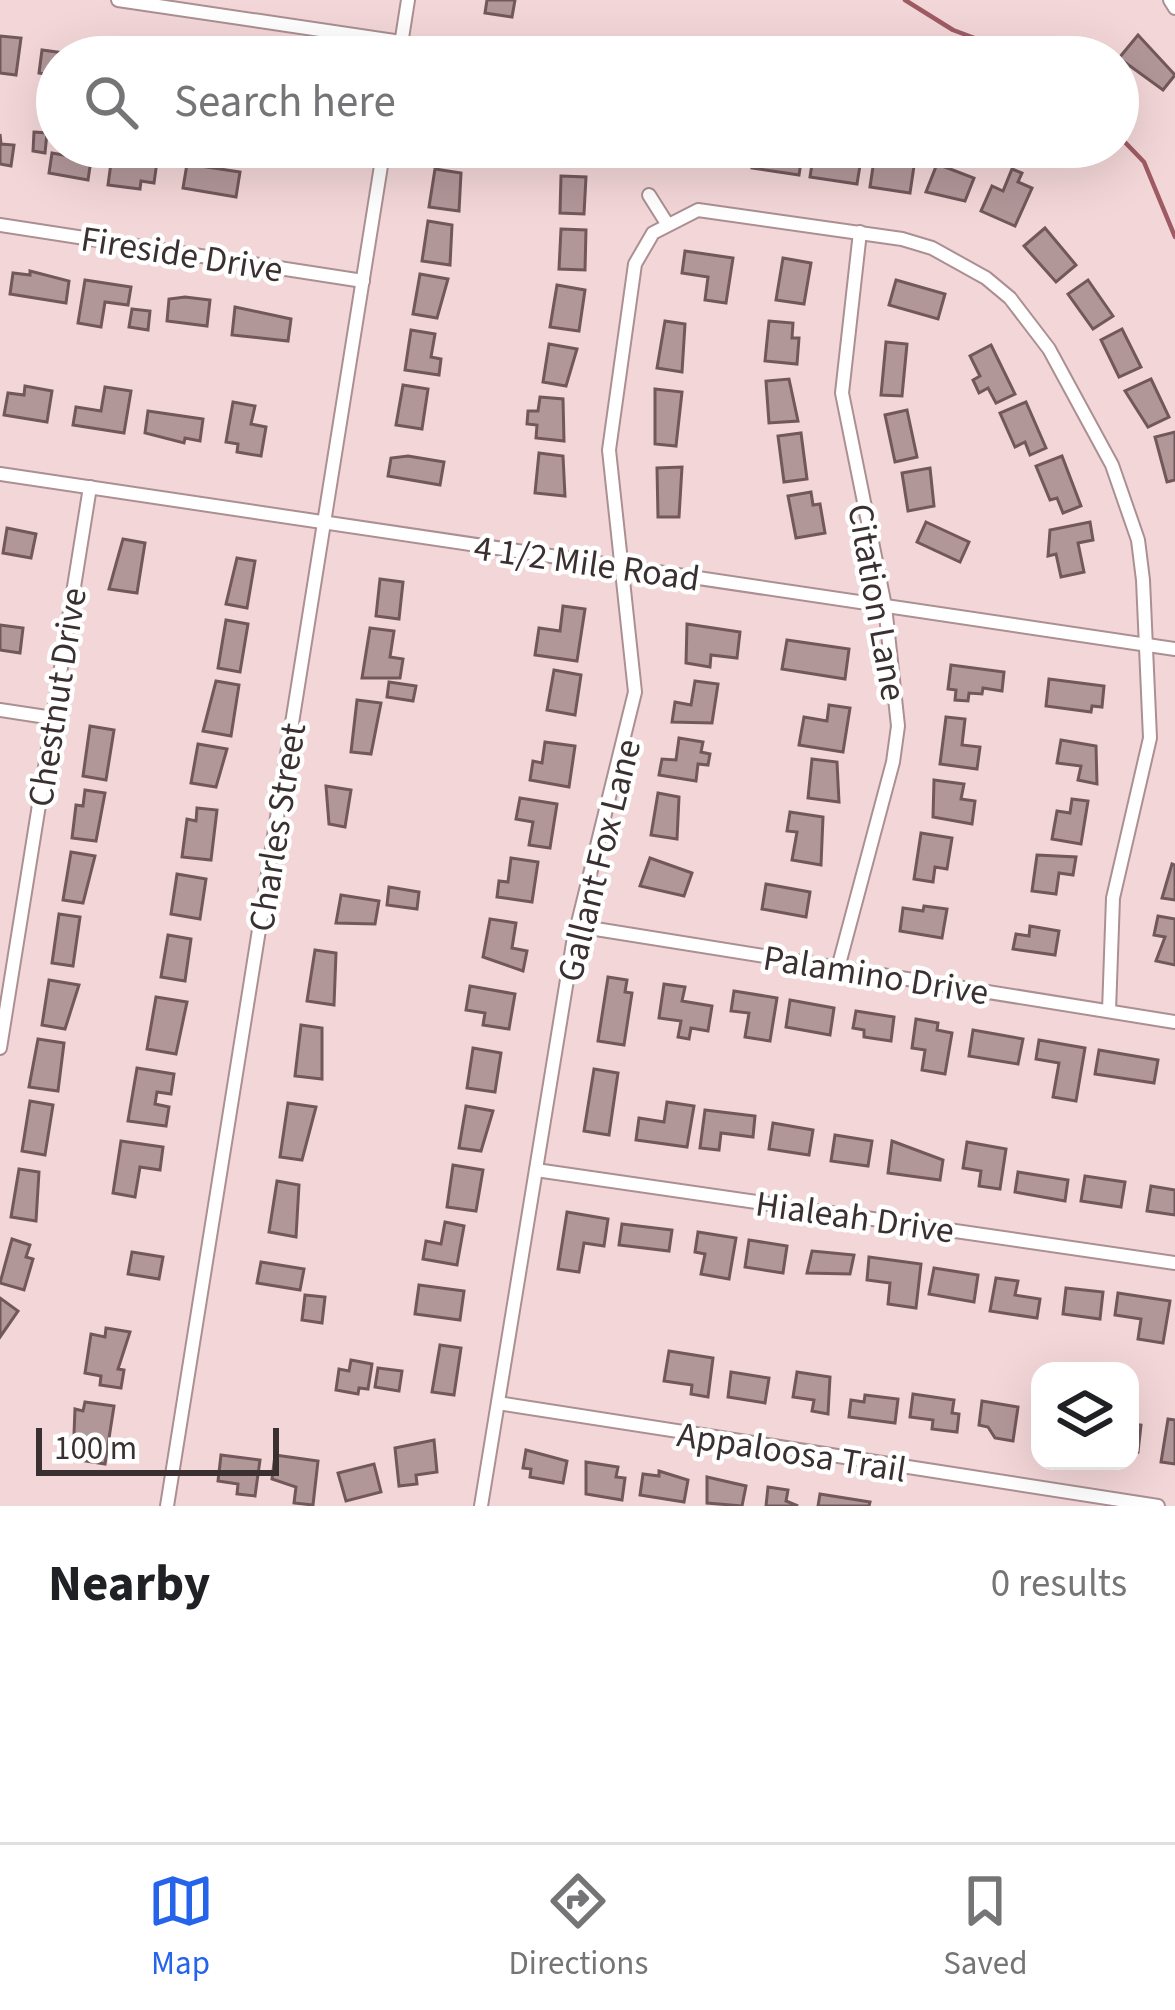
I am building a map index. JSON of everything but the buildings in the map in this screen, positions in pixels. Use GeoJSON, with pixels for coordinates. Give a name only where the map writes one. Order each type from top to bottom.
{"type":"FeatureCollection","features":[{"type":"Feature","properties":{"kind":"street"},"geometry":{"type":"LineString","coordinates":[[118,0],[366,36]]}},
{"type":"Feature","properties":{"kind":"street"},"geometry":{"type":"LineString","coordinates":[[402,36],[408,0]]}},
{"type":"Feature","properties":{"kind":"street"},"geometry":{"type":"LineString","coordinates":[[1170,0],[1175,8]]}},
{"type":"Feature","properties":{"kind":"street","name":"Charles Street"},"geometry":{"type":"LineString","coordinates":[[167,1506],[381,168]]}},
{"type":"Feature","properties":{"kind":"street"},"geometry":{"type":"LineString","coordinates":[[649,195],[666,222],[698,210],[716,211],[902,239],[961,262],[998,288],[1033,325],[1127,501],[1141,560],[1150,738],[1113,898],[1109,1011]]}},
{"type":"Feature","properties":{"kind":"street","name":"Gallant Fox Lane"},"geometry":{"type":"LineString","coordinates":[[481,1506],[577,926],[635,692],[611,490],[612,411],[635,264],[642,248],[666,222]]}},
{"type":"Feature","properties":{"kind":"street","name":"Fireside Drive"},"geometry":{"type":"LineString","coordinates":[[0,225],[363,280]]}},
{"type":"Feature","properties":{"kind":"street","name":"Citation Lane"},"geometry":{"type":"LineString","coordinates":[[838,968],[893,762],[898,693],[842,393],[860,232]]}},
{"type":"Feature","properties":{"kind":"street","name":"4 1/2 Mile Road"},"geometry":{"type":"LineString","coordinates":[[0,474],[1175,649]]}},
{"type":"Feature","properties":{"kind":"street","name":"Chestnut Drive"},"geometry":{"type":"LineString","coordinates":[[0,1048],[90,488]]}},
{"type":"Feature","properties":{"kind":"street"},"geometry":{"type":"LineString","coordinates":[[0,710],[53,718]]}},
{"type":"Feature","properties":{"kind":"street","name":"Palamino Drive"},"geometry":{"type":"LineString","coordinates":[[577,926],[1175,1022]]}},
{"type":"Feature","properties":{"kind":"street","name":"Hialeah Drive"},"geometry":{"type":"LineString","coordinates":[[536,1170],[1175,1263]]}},
{"type":"Feature","properties":{"kind":"street","name":"Appaloosa Trail"},"geometry":{"type":"LineString","coordinates":[[498,1403],[1159,1506]]}},
{"type":"Feature","properties":{"kind":"waterway"},"geometry":{"type":"LineString","coordinates":[[905,0],[969,36]]}},
{"type":"Feature","properties":{"kind":"waterway"},"geometry":{"type":"LineString","coordinates":[[1139,157],[1175,237]]}}]}
